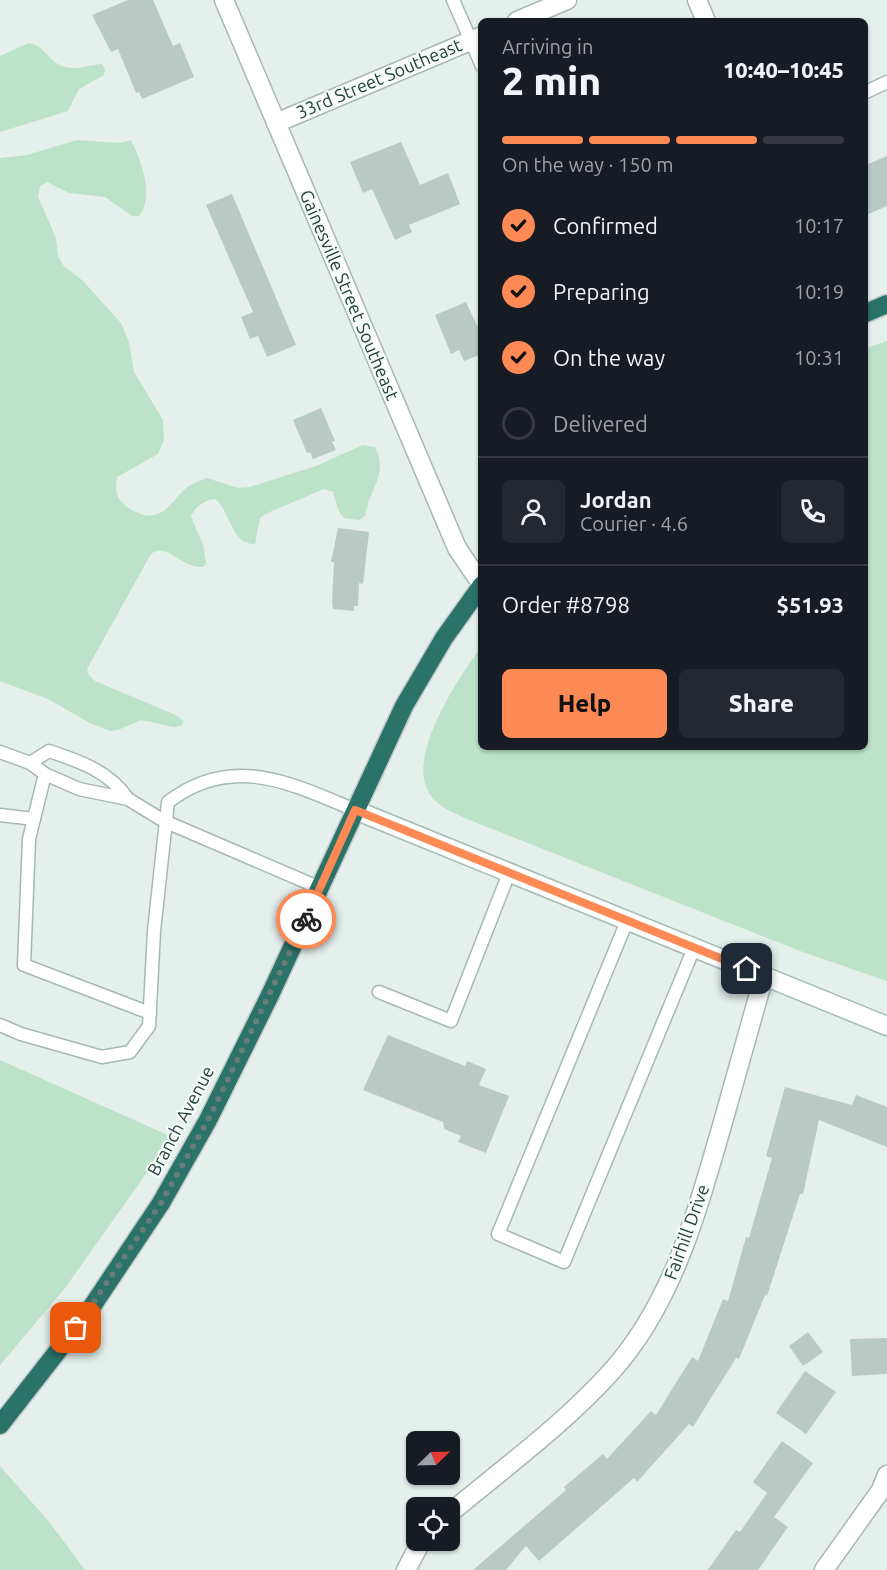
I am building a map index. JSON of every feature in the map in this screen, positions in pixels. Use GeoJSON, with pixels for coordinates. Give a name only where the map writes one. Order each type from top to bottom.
{"type":"FeatureCollection","features":[{"type":"Feature","properties":{"kind":"highway"},"geometry":{"type":"LineString","coordinates":[[868,312],[887,304]]}},
{"type":"Feature","properties":{"kind":"highway","name":"Branch Avenue"},"geometry":{"type":"LineString","coordinates":[[0,1425],[89,1311],[161,1203],[213,1110],[320,888],[404,706],[444,638],[478,591]]}},
{"type":"Feature","properties":{"kind":"street","name":"Gainesville Street Southeast"},"geometry":{"type":"LineString","coordinates":[[224,0],[458,548],[478,579]]}},
{"type":"Feature","properties":{"kind":"street"},"geometry":{"type":"LineString","coordinates":[[524,18],[567,0]]}},
{"type":"Feature","properties":{"kind":"street"},"geometry":{"type":"LineString","coordinates":[[697,0],[705,18]]}},
{"type":"Feature","properties":{"kind":"street","name":"33rd Street Southeast"},"geometry":{"type":"LineString","coordinates":[[276,123],[476,38]]}},
{"type":"Feature","properties":{"kind":"street"},"geometry":{"type":"LineString","coordinates":[[355,810],[887,1026]]}},
{"type":"Feature","properties":{"kind":"street","name":"Fairhill Drive"},"geometry":{"type":"LineString","coordinates":[[460,1505],[567,1416],[611,1371],[648,1322],[675,1272],[764,976]]}},
{"type":"Feature","properties":{"kind":"street"},"geometry":{"type":"LineString","coordinates":[[824,1570],[881,1490],[887,1474]]}},
{"type":"Feature","properties":{"kind":"street"},"geometry":{"type":"LineString","coordinates":[[406,1570],[416,1551]]}},
{"type":"Feature","properties":{"kind":"lane"},"geometry":{"type":"LineString","coordinates":[[453,0],[476,38]]}},
{"type":"Feature","properties":{"kind":"lane"},"geometry":{"type":"LineString","coordinates":[[868,91],[887,82]]}},
{"type":"Feature","properties":{"kind":"lane"},"geometry":{"type":"LineString","coordinates":[[30,763],[49,751],[75,759],[117,782],[128,799]]}},
{"type":"Feature","properties":{"kind":"lane"},"geometry":{"type":"LineString","coordinates":[[0,752],[30,763],[45,774],[79,789],[128,799],[164,821],[320,888]]}},
{"type":"Feature","properties":{"kind":"lane"},"geometry":{"type":"LineString","coordinates":[[45,774],[29,839],[24,965],[150,1013]]}},
{"type":"Feature","properties":{"kind":"lane"},"geometry":{"type":"LineString","coordinates":[[0,1025],[21,1034],[102,1057],[130,1052],[149,1026],[154,931],[165,843],[164,821],[168,802],[180,792],[226,776],[250,774],[304,789],[355,810]]}},
{"type":"Feature","properties":{"kind":"lane"},"geometry":{"type":"LineString","coordinates":[[0,815],[34,819]]}},
{"type":"Feature","properties":{"kind":"lane"},"geometry":{"type":"LineString","coordinates":[[379,992],[451,1021],[509,873]]}},
{"type":"Feature","properties":{"kind":"lane"},"geometry":{"type":"LineString","coordinates":[[627,921],[498,1234],[564,1262],[694,948]]}},
{"type":"Feature","properties":{"kind":"green space"},"geometry":{"type":"Polygon","coordinates":[[[29,43],[39,47],[65,67],[76,68],[102,64],[105,69],[104,75],[79,89],[68,111],[0,132],[0,56],[29,43]]]}},
{"type":"Feature","properties":{"kind":"green space"},"geometry":{"type":"Polygon","coordinates":[[[77,140],[120,143],[131,140],[145,178],[146,199],[139,216],[132,216],[105,197],[69,193],[47,182],[40,186],[38,197],[56,238],[58,256],[63,265],[83,281],[121,323],[129,342],[134,372],[163,420],[164,440],[158,454],[117,477],[117,493],[122,503],[137,512],[153,515],[166,509],[187,487],[207,478],[238,488],[250,487],[316,466],[363,445],[375,447],[379,457],[377,482],[365,516],[359,520],[344,518],[339,512],[333,492],[324,489],[265,514],[260,518],[255,544],[247,543],[236,533],[215,499],[201,504],[191,516],[204,548],[206,563],[203,567],[188,564],[162,551],[151,554],[87,669],[95,681],[178,716],[184,722],[181,726],[173,727],[141,720],[110,731],[90,723],[48,699],[0,681],[0,158],[27,155],[77,140]]]}},
{"type":"Feature","properties":{"kind":"green space"},"geometry":{"type":"Polygon","coordinates":[[[887,341],[887,981],[800,951],[467,819],[436,802],[429,793],[424,777],[424,759],[438,717],[460,677],[478,651],[478,750],[868,750],[868,347],[887,341]]]}},
{"type":"Feature","properties":{"kind":"green space"},"geometry":{"type":"Polygon","coordinates":[[[0,1060],[172,1137],[65,1288],[0,1365],[0,1060]]]}},
{"type":"Feature","properties":{"kind":"green space"},"geometry":{"type":"Polygon","coordinates":[[[0,1466],[50,1523],[85,1570],[0,1570],[0,1466]]]}},
{"type":"Feature","properties":{"kind":"building"},"geometry":{"type":"Polygon","coordinates":[[[128,0],[153,0],[173,46],[180,43],[194,77],[142,99],[139,92],[136,93],[118,49],[111,52],[92,15],[128,0]]]}},
{"type":"Feature","properties":{"kind":"building"},"geometry":{"type":"Polygon","coordinates":[[[401,142],[420,185],[448,173],[460,204],[409,225],[412,232],[395,240],[372,189],[363,193],[350,162],[401,142]]]}},
{"type":"Feature","properties":{"kind":"building"},"geometry":{"type":"Polygon","coordinates":[[[887,156],[887,206],[868,214],[868,164],[887,156]]]}},
{"type":"Feature","properties":{"kind":"building"},"geometry":{"type":"Polygon","coordinates":[[[232,194],[296,345],[267,357],[258,336],[250,339],[241,317],[253,312],[206,205],[232,194]]]}},
{"type":"Feature","properties":{"kind":"building"},"geometry":{"type":"Polygon","coordinates":[[[466,302],[478,326],[478,356],[464,361],[459,350],[451,354],[435,315],[466,302]]]}},
{"type":"Feature","properties":{"kind":"building"},"geometry":{"type":"Polygon","coordinates":[[[321,408],[335,441],[332,442],[336,450],[313,459],[310,452],[307,453],[293,420],[321,408]]]}},
{"type":"Feature","properties":{"kind":"building"},"geometry":{"type":"Polygon","coordinates":[[[338,528],[369,532],[363,584],[359,583],[358,606],[354,606],[354,611],[333,609],[334,562],[331,562],[338,528]]]}},
{"type":"Feature","properties":{"kind":"building"},"geometry":{"type":"Polygon","coordinates":[[[388,1035],[465,1066],[467,1061],[486,1069],[479,1085],[509,1096],[486,1153],[458,1142],[461,1136],[444,1129],[443,1122],[363,1090],[388,1035]]]}},
{"type":"Feature","properties":{"kind":"building"},"geometry":{"type":"Polygon","coordinates":[[[785,1087],[852,1105],[856,1095],[887,1107],[887,1147],[819,1120],[803,1194],[800,1194],[767,1296],[765,1295],[739,1359],[736,1358],[693,1427],[689,1424],[637,1482],[634,1478],[539,1561],[526,1546],[506,1570],[473,1570],[566,1490],[564,1487],[603,1454],[607,1459],[651,1411],[656,1415],[692,1357],[698,1361],[723,1299],[728,1301],[746,1237],[749,1238],[772,1158],[766,1156],[785,1087]]]}},
{"type":"Feature","properties":{"kind":"building"},"geometry":{"type":"Polygon","coordinates":[[[808,1332],[823,1352],[803,1366],[789,1346],[808,1332]]]}},
{"type":"Feature","properties":{"kind":"building"},"geometry":{"type":"Polygon","coordinates":[[[887,1338],[887,1374],[852,1376],[850,1339],[887,1338]]]}},
{"type":"Feature","properties":{"kind":"building"},"geometry":{"type":"Polygon","coordinates":[[[805,1371],[836,1392],[806,1434],[776,1413],[805,1371]]]}},
{"type":"Feature","properties":{"kind":"building"},"geometry":{"type":"Polygon","coordinates":[[[782,1441],[813,1463],[774,1517],[788,1527],[758,1570],[708,1570],[736,1530],[740,1532],[767,1493],[753,1482],[782,1441]]]}},
{"type":"Feature","properties":{"kind":"way so far"},"geometry":{"type":"LineString","coordinates":[[76,1328],[161,1203],[208,1120],[306,919]]}},
{"type":"Feature","properties":{"kind":"route"},"geometry":{"type":"LineString","coordinates":[[306,919],[355,810],[747,969]]}}]}
